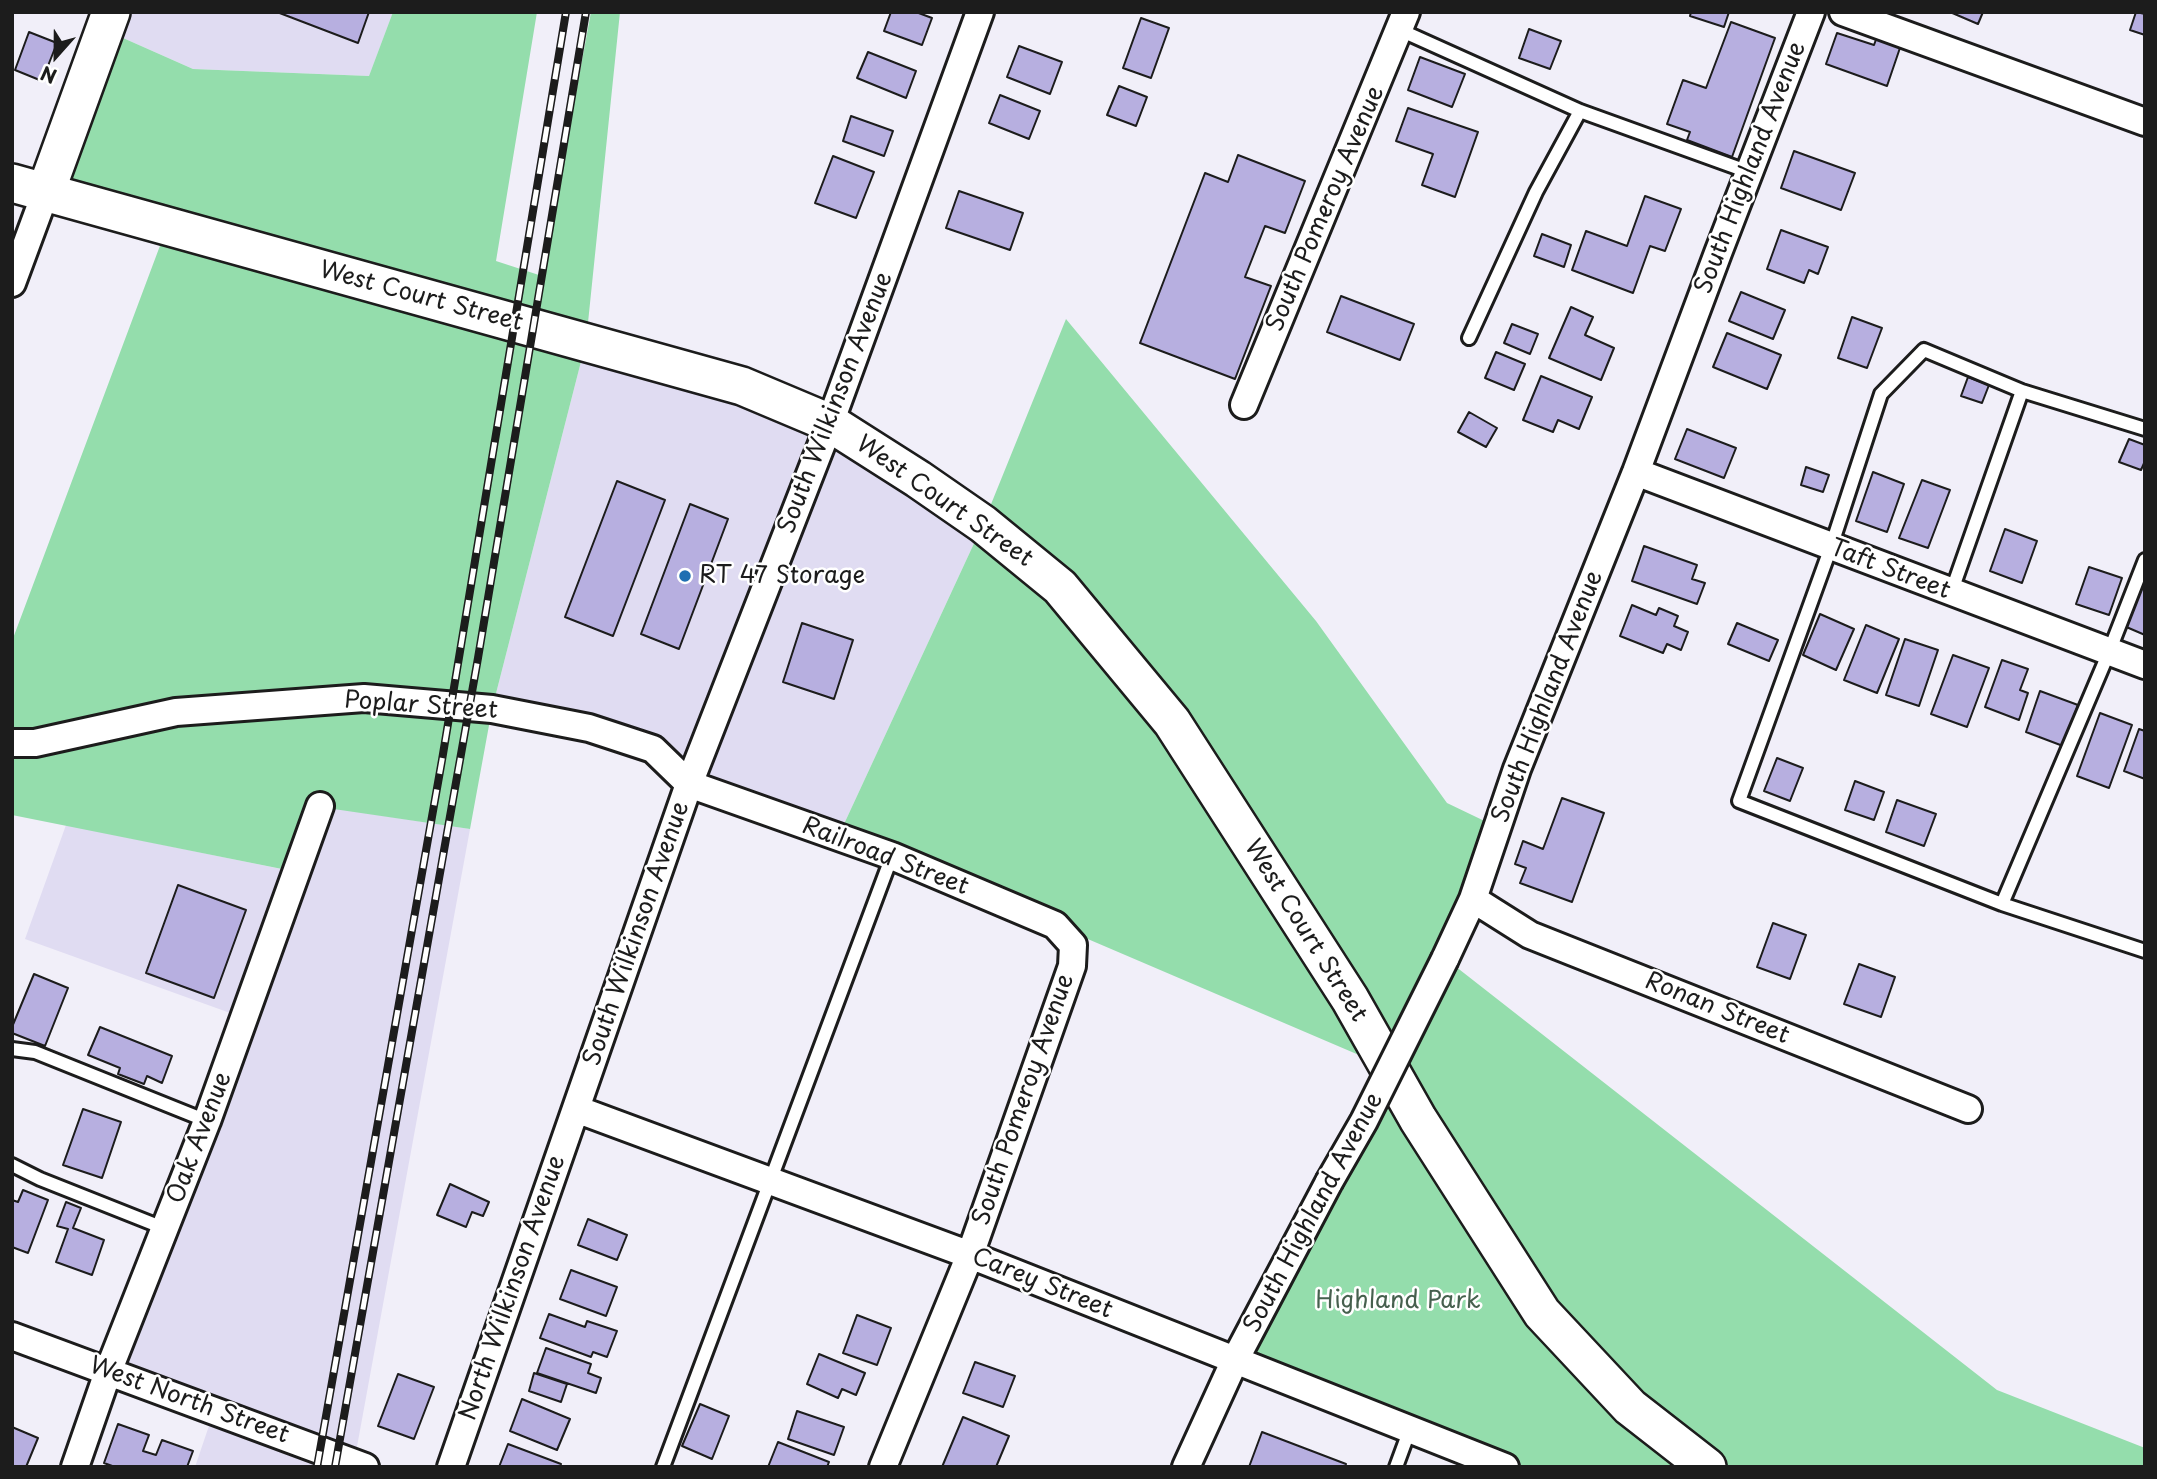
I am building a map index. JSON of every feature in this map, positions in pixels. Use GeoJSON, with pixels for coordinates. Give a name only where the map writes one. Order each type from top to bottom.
{"type":"FeatureCollection","features":[{"type":"Feature","properties":{"kind":"main road"},"geometry":{"type":"LineString","coordinates":[[29,188],[111,12]]}},
{"type":"Feature","properties":{"kind":"main road","name":"West Court Street"},"geometry":{"type":"LineString","coordinates":[[29,188],[742,386],[830,423],[983,524],[1060,587],[1172,722],[1350,999],[1418,1119],[1542,1313],[1630,1408],[1707,1467]]}},
{"type":"Feature","properties":{"kind":"street","name":"South Wilkinson Avenue"},"geometry":{"type":"LineString","coordinates":[[576,1110],[689,784],[830,423],[981,12]]}},
{"type":"Feature","properties":{"kind":"street","name":"South Highland Avenue"},"geometry":{"type":"LineString","coordinates":[[1186,1467],[1235,1360],[1388,1076],[1473,899],[1517,769],[1636,472],[1811,12]]}},
{"type":"Feature","properties":{"kind":"street"},"geometry":{"type":"LineString","coordinates":[[1843,12],[2145,122]]}},
{"type":"Feature","properties":{"kind":"street","name":"South Pomeroy Avenue"},"geometry":{"type":"LineString","coordinates":[[1244,405],[1379,69],[1403,21]]}},
{"type":"Feature","properties":{"kind":"street"},"geometry":{"type":"LineString","coordinates":[[12,283],[29,188]]}},
{"type":"Feature","properties":{"kind":"street","name":"Taft Street"},"geometry":{"type":"LineString","coordinates":[[1636,472],[2145,665]]}},
{"type":"Feature","properties":{"kind":"street","name":"Poplar Street"},"geometry":{"type":"LineString","coordinates":[[12,743],[35,743],[176,712],[364,698],[492,709],[589,728],[653,749],[689,784]]}},
{"type":"Feature","properties":{"kind":"street","name":"Railroad Street"},"geometry":{"type":"LineString","coordinates":[[689,784],[892,856],[1055,925],[1073,945]]}},
{"type":"Feature","properties":{"kind":"street","name":"Oak Avenue"},"geometry":{"type":"LineString","coordinates":[[75,1467],[108,1372],[207,1121],[320,806]]}},
{"type":"Feature","properties":{"kind":"street","name":"Ronan Street"},"geometry":{"type":"LineString","coordinates":[[1473,899],[1530,935],[1968,1109]]}},
{"type":"Feature","properties":{"kind":"street","name":"South Pomeroy Avenue"},"geometry":{"type":"LineString","coordinates":[[883,1467],[970,1255],[1072,966],[1073,945]]}},
{"type":"Feature","properties":{"kind":"street","name":"Carey Street"},"geometry":{"type":"LineString","coordinates":[[576,1110],[970,1255],[1505,1467]]}},
{"type":"Feature","properties":{"kind":"street","name":"North Wilkinson Avenue"},"geometry":{"type":"LineString","coordinates":[[451,1467],[576,1110]]}},
{"type":"Feature","properties":{"kind":"street","name":"West North Street"},"geometry":{"type":"LineString","coordinates":[[12,1336],[365,1467]]}},
{"type":"Feature","properties":{"kind":"lane"},"geometry":{"type":"LineString","coordinates":[[1403,21],[1580,111],[1749,172]]}},
{"type":"Feature","properties":{"kind":"lane"},"geometry":{"type":"LineString","coordinates":[[1469,338],[1536,192],[1580,111]]}},
{"type":"Feature","properties":{"kind":"lane"},"geometry":{"type":"LineString","coordinates":[[2145,429],[2022,391],[1924,350],[1881,394],[1830,547],[1739,801],[2002,904],[2145,951]]}},
{"type":"Feature","properties":{"kind":"lane"},"geometry":{"type":"LineString","coordinates":[[1951,593],[2022,391]]}},
{"type":"Feature","properties":{"kind":"lane"},"geometry":{"type":"LineString","coordinates":[[2002,904],[2145,560]]}},
{"type":"Feature","properties":{"kind":"lane"},"geometry":{"type":"LineString","coordinates":[[663,1467],[892,856]]}},
{"type":"Feature","properties":{"kind":"lane"},"geometry":{"type":"LineString","coordinates":[[12,1049],[35,1052],[207,1121]]}},
{"type":"Feature","properties":{"kind":"lane"},"geometry":{"type":"LineString","coordinates":[[12,1165],[40,1179],[166,1229]]}},
{"type":"Feature","properties":{"kind":"lane"},"geometry":{"type":"LineString","coordinates":[[1396,1467],[1410,1429]]}},
{"type":"Feature","properties":{"kind":"shaded area"},"geometry":{"type":"Polygon","coordinates":[[[111,12],[393,12],[369,76],[193,69],[105,30],[111,12]]]}},
{"type":"Feature","properties":{"kind":"shaded area"},"geometry":{"type":"Polygon","coordinates":[[[586,342],[742,386],[983,524],[838,837],[689,784],[653,749],[492,709],[586,342]]]}},
{"type":"Feature","properties":{"kind":"shaded area"},"geometry":{"type":"Polygon","coordinates":[[[320,806],[470,829],[354,1463],[365,1467],[195,1467],[214,1411],[108,1372],[244,1018],[25,939],[66,825],[296,872],[320,806]]]}},
{"type":"Feature","properties":{"kind":"green space"},"geometry":{"type":"Polygon","coordinates":[[[393,12],[537,12],[496,261],[542,276],[591,12],[620,12],[586,342],[492,709],[470,829],[320,807],[297,872],[12,815],[12,641],[167,227],[45,194],[105,30],[193,69],[369,76],[393,12]]]}},
{"type":"Feature","properties":{"kind":"green space","name":"Highland Park"},"geometry":{"type":"Polygon","coordinates":[[[1066,319],[1316,621],[1447,803],[1497,827],[1446,959],[1997,1390],[2145,1448],[2145,1467],[1505,1467],[1235,1360],[1387,1067],[1055,925],[838,837],[983,524],[1066,319]]]}},
{"type":"Feature","properties":{"kind":"building"},"geometry":{"type":"Polygon","coordinates":[[[277,12],[369,12],[358,43],[277,12]]]}},
{"type":"Feature","properties":{"kind":"building"},"geometry":{"type":"Polygon","coordinates":[[[891,12],[916,12],[932,18],[922,45],[884,31],[891,12]]]}},
{"type":"Feature","properties":{"kind":"building"},"geometry":{"type":"Polygon","coordinates":[[[1691,12],[1729,12],[1724,27],[1690,16],[1691,12]]]}},
{"type":"Feature","properties":{"kind":"building"},"geometry":{"type":"Polygon","coordinates":[[[1950,12],[1983,12],[1978,24],[1950,12]]]}},
{"type":"Feature","properties":{"kind":"building"},"geometry":{"type":"Polygon","coordinates":[[[2136,12],[2145,14],[2145,35],[2130,30],[2136,12]]]}},
{"type":"Feature","properties":{"kind":"building"},"geometry":{"type":"Polygon","coordinates":[[[1141,18],[1169,28],[1151,78],[1123,68],[1141,18]]]}},
{"type":"Feature","properties":{"kind":"building"},"geometry":{"type":"Polygon","coordinates":[[[1731,22],[1775,38],[1732,157],[1687,140],[1690,132],[1667,124],[1683,80],[1706,88],[1731,22]]]}},
{"type":"Feature","properties":{"kind":"building"},"geometry":{"type":"Polygon","coordinates":[[[1529,29],[1561,41],[1550,69],[1519,58],[1529,29]]]}},
{"type":"Feature","properties":{"kind":"building"},"geometry":{"type":"Polygon","coordinates":[[[29,32],[57,43],[42,81],[15,70],[29,32]]]}},
{"type":"Feature","properties":{"kind":"building"},"geometry":{"type":"Polygon","coordinates":[[[1837,33],[1874,45],[1878,34],[1902,42],[1887,86],[1826,64],[1837,33]]]}},
{"type":"Feature","properties":{"kind":"building"},"geometry":{"type":"Polygon","coordinates":[[[1019,46],[1062,62],[1050,94],[1007,77],[1019,46]]]}},
{"type":"Feature","properties":{"kind":"building"},"geometry":{"type":"Polygon","coordinates":[[[868,52],[916,71],[906,98],[857,78],[868,52]]]}},
{"type":"Feature","properties":{"kind":"building"},"geometry":{"type":"Polygon","coordinates":[[[1420,57],[1465,74],[1452,107],[1408,90],[1420,57]]]}},
{"type":"Feature","properties":{"kind":"building"},"geometry":{"type":"Polygon","coordinates":[[[1119,86],[1147,97],[1136,126],[1107,115],[1119,86]]]}},
{"type":"Feature","properties":{"kind":"building"},"geometry":{"type":"Polygon","coordinates":[[[1000,95],[1040,111],[1029,139],[989,123],[1000,95]]]}},
{"type":"Feature","properties":{"kind":"building"},"geometry":{"type":"Polygon","coordinates":[[[1408,108],[1478,132],[1455,197],[1422,185],[1433,154],[1396,141],[1408,108]]]}},
{"type":"Feature","properties":{"kind":"building"},"geometry":{"type":"Polygon","coordinates":[[[851,116],[893,131],[884,156],[843,141],[851,116]]]}},
{"type":"Feature","properties":{"kind":"building"},"geometry":{"type":"Polygon","coordinates":[[[1794,151],[1855,173],[1841,210],[1781,188],[1794,151]]]}},
{"type":"Feature","properties":{"kind":"building"},"geometry":{"type":"Polygon","coordinates":[[[1238,155],[1305,181],[1285,233],[1265,226],[1245,277],[1271,286],[1235,379],[1140,343],[1205,173],[1228,182],[1238,155]]]}},
{"type":"Feature","properties":{"kind":"building"},"geometry":{"type":"Polygon","coordinates":[[[833,156],[874,172],[856,218],[815,203],[833,156]]]}},
{"type":"Feature","properties":{"kind":"building"},"geometry":{"type":"Polygon","coordinates":[[[959,191],[1023,213],[1010,250],[946,228],[959,191]]]}},
{"type":"Feature","properties":{"kind":"building"},"geometry":{"type":"Polygon","coordinates":[[[1645,196],[1681,209],[1665,251],[1650,246],[1633,293],[1572,270],[1586,231],[1627,246],[1645,196]]]}},
{"type":"Feature","properties":{"kind":"building"},"geometry":{"type":"Polygon","coordinates":[[[1781,230],[1828,247],[1818,274],[1809,270],[1804,283],[1767,269],[1781,230]]]}},
{"type":"Feature","properties":{"kind":"building"},"geometry":{"type":"Polygon","coordinates":[[[1542,234],[1571,245],[1564,267],[1534,256],[1542,234]]]}},
{"type":"Feature","properties":{"kind":"building"},"geometry":{"type":"Polygon","coordinates":[[[1741,292],[1785,310],[1773,339],[1729,321],[1741,292]]]}},
{"type":"Feature","properties":{"kind":"building"},"geometry":{"type":"Polygon","coordinates":[[[1341,296],[1414,324],[1400,360],[1327,332],[1341,296]]]}},
{"type":"Feature","properties":{"kind":"building"},"geometry":{"type":"Polygon","coordinates":[[[1571,307],[1593,317],[1585,335],[1614,348],[1601,380],[1549,358],[1571,307]]]}},
{"type":"Feature","properties":{"kind":"building"},"geometry":{"type":"Polygon","coordinates":[[[1852,317],[1882,328],[1867,368],[1838,358],[1852,317]]]}},
{"type":"Feature","properties":{"kind":"building"},"geometry":{"type":"Polygon","coordinates":[[[1512,324],[1538,334],[1530,354],[1504,343],[1512,324]]]}},
{"type":"Feature","properties":{"kind":"building"},"geometry":{"type":"Polygon","coordinates":[[[1727,333],[1781,355],[1767,389],[1713,367],[1727,333]]]}},
{"type":"Feature","properties":{"kind":"building"},"geometry":{"type":"Polygon","coordinates":[[[1496,352],[1525,364],[1514,390],[1485,378],[1496,352]]]}},
{"type":"Feature","properties":{"kind":"building"},"geometry":{"type":"Polygon","coordinates":[[[1541,376],[1592,397],[1579,429],[1558,420],[1553,432],[1523,420],[1541,376]]]}},
{"type":"Feature","properties":{"kind":"building"},"geometry":{"type":"Polygon","coordinates":[[[1968,377],[1989,385],[1982,403],[1961,396],[1968,377]]]}},
{"type":"Feature","properties":{"kind":"building"},"geometry":{"type":"Polygon","coordinates":[[[1469,412],[1497,428],[1486,447],[1458,432],[1469,412]]]}},
{"type":"Feature","properties":{"kind":"building"},"geometry":{"type":"Polygon","coordinates":[[[1687,429],[1736,448],[1724,478],[1675,459],[1687,429]]]}},
{"type":"Feature","properties":{"kind":"building"},"geometry":{"type":"Polygon","coordinates":[[[2129,439],[2145,445],[2145,461],[2141,470],[2119,462],[2129,439]]]}},
{"type":"Feature","properties":{"kind":"building"},"geometry":{"type":"Polygon","coordinates":[[[1806,467],[1829,475],[1823,492],[1801,485],[1806,467]]]}},
{"type":"Feature","properties":{"kind":"building"},"geometry":{"type":"Polygon","coordinates":[[[1873,472],[1904,484],[1887,532],[1856,521],[1873,472]]]}},
{"type":"Feature","properties":{"kind":"building"},"geometry":{"type":"Polygon","coordinates":[[[1922,480],[1950,490],[1928,548],[1899,538],[1922,480]]]}},
{"type":"Feature","properties":{"kind":"building"},"geometry":{"type":"Polygon","coordinates":[[[617,481],[665,500],[613,636],[565,617],[617,481]]]}},
{"type":"Feature","properties":{"kind":"building","name":"RT 47 Storage"},"geometry":{"type":"Polygon","coordinates":[[[690,504],[728,519],[679,649],[641,634],[690,504]]]}},
{"type":"Feature","properties":{"kind":"building"},"geometry":{"type":"Polygon","coordinates":[[[2005,529],[2037,541],[2022,583],[1990,571],[2005,529]]]}},
{"type":"Feature","properties":{"kind":"building"},"geometry":{"type":"Polygon","coordinates":[[[1644,546],[1697,565],[1692,579],[1705,583],[1697,604],[1632,581],[1644,546]]]}},
{"type":"Feature","properties":{"kind":"building"},"geometry":{"type":"Polygon","coordinates":[[[2089,567],[2122,578],[2109,615],[2076,604],[2089,567]]]}},
{"type":"Feature","properties":{"kind":"building"},"geometry":{"type":"Polygon","coordinates":[[[2140,588],[2145,590],[2145,635],[2124,626],[2140,588]]]}},
{"type":"Feature","properties":{"kind":"building"},"geometry":{"type":"Polygon","coordinates":[[[1632,605],[1656,615],[1659,608],[1678,616],[1674,626],[1688,632],[1681,650],[1667,644],[1663,653],[1620,636],[1632,605]]]}},
{"type":"Feature","properties":{"kind":"building"},"geometry":{"type":"Polygon","coordinates":[[[1820,614],[1854,629],[1836,670],[1803,655],[1820,614]]]}},
{"type":"Feature","properties":{"kind":"building"},"geometry":{"type":"Polygon","coordinates":[[[802,623],[853,640],[834,699],[783,682],[802,623]]]}},
{"type":"Feature","properties":{"kind":"building"},"geometry":{"type":"Polygon","coordinates":[[[1737,623],[1778,640],[1769,661],[1728,644],[1737,623]]]}},
{"type":"Feature","properties":{"kind":"building"},"geometry":{"type":"Polygon","coordinates":[[[1866,625],[1899,639],[1877,693],[1844,680],[1866,625]]]}},
{"type":"Feature","properties":{"kind":"building"},"geometry":{"type":"Polygon","coordinates":[[[1905,639],[1938,650],[1919,706],[1886,695],[1905,639]]]}},
{"type":"Feature","properties":{"kind":"building"},"geometry":{"type":"Polygon","coordinates":[[[1953,655],[1989,668],[1967,727],[1931,714],[1953,655]]]}},
{"type":"Feature","properties":{"kind":"building"},"geometry":{"type":"Polygon","coordinates":[[[2002,660],[2028,669],[2020,690],[2028,693],[2019,720],[1985,707],[2002,660]]]}},
{"type":"Feature","properties":{"kind":"building"},"geometry":{"type":"Polygon","coordinates":[[[2040,691],[2078,705],[2063,746],[2026,732],[2040,691]]]}},
{"type":"Feature","properties":{"kind":"building"},"geometry":{"type":"Polygon","coordinates":[[[2100,713],[2132,725],[2109,788],[2077,776],[2100,713]]]}},
{"type":"Feature","properties":{"kind":"building"},"geometry":{"type":"Polygon","coordinates":[[[2139,729],[2145,731],[2145,779],[2124,771],[2139,729]]]}},
{"type":"Feature","properties":{"kind":"building"},"geometry":{"type":"Polygon","coordinates":[[[1777,758],[1803,768],[1790,801],[1764,791],[1777,758]]]}},
{"type":"Feature","properties":{"kind":"building"},"geometry":{"type":"Polygon","coordinates":[[[1855,781],[1884,792],[1874,820],[1845,810],[1855,781]]]}},
{"type":"Feature","properties":{"kind":"building"},"geometry":{"type":"Polygon","coordinates":[[[1562,798],[1604,813],[1572,902],[1520,883],[1526,868],[1515,864],[1523,841],[1543,849],[1562,798]]]}},
{"type":"Feature","properties":{"kind":"building"},"geometry":{"type":"Polygon","coordinates":[[[1897,800],[1936,814],[1924,846],[1886,832],[1897,800]]]}},
{"type":"Feature","properties":{"kind":"building"},"geometry":{"type":"Polygon","coordinates":[[[178,885],[246,910],[214,998],[146,973],[178,885]]]}},
{"type":"Feature","properties":{"kind":"building"},"geometry":{"type":"Polygon","coordinates":[[[1773,923],[1806,935],[1790,979],[1757,967],[1773,923]]]}},
{"type":"Feature","properties":{"kind":"building"},"geometry":{"type":"Polygon","coordinates":[[[1859,964],[1895,977],[1881,1017],[1844,1004],[1859,964]]]}},
{"type":"Feature","properties":{"kind":"building"},"geometry":{"type":"Polygon","coordinates":[[[34,974],[68,988],[45,1046],[12,1033],[34,974]]]}},
{"type":"Feature","properties":{"kind":"building"},"geometry":{"type":"Polygon","coordinates":[[[100,1027],[172,1056],[162,1083],[147,1076],[144,1084],[118,1074],[120,1068],[88,1055],[100,1027]]]}},
{"type":"Feature","properties":{"kind":"building"},"geometry":{"type":"Polygon","coordinates":[[[83,1109],[121,1122],[102,1178],[63,1165],[83,1109]]]}},
{"type":"Feature","properties":{"kind":"building"},"geometry":{"type":"Polygon","coordinates":[[[450,1184],[489,1202],[483,1216],[472,1212],[466,1227],[437,1215],[450,1184]]]}},
{"type":"Feature","properties":{"kind":"building"},"geometry":{"type":"Polygon","coordinates":[[[23,1190],[48,1200],[28,1253],[12,1247],[12,1200],[18,1202],[23,1190]]]}},
{"type":"Feature","properties":{"kind":"building"},"geometry":{"type":"Polygon","coordinates":[[[66,1202],[81,1208],[73,1228],[104,1240],[92,1275],[56,1262],[68,1229],[57,1226],[66,1202]]]}},
{"type":"Feature","properties":{"kind":"building"},"geometry":{"type":"Polygon","coordinates":[[[588,1219],[627,1235],[617,1260],[578,1245],[588,1219]]]}},
{"type":"Feature","properties":{"kind":"building"},"geometry":{"type":"Polygon","coordinates":[[[571,1270],[617,1287],[606,1316],[560,1299],[571,1270]]]}},
{"type":"Feature","properties":{"kind":"building"},"geometry":{"type":"Polygon","coordinates":[[[549,1314],[585,1327],[587,1321],[617,1331],[607,1357],[593,1352],[591,1357],[540,1338],[549,1314]]]}},
{"type":"Feature","properties":{"kind":"building"},"geometry":{"type":"Polygon","coordinates":[[[857,1315],[891,1328],[877,1365],[843,1353],[857,1315]]]}},
{"type":"Feature","properties":{"kind":"building"},"geometry":{"type":"Polygon","coordinates":[[[546,1348],[591,1364],[588,1373],[601,1378],[596,1393],[537,1373],[546,1348]]]}},
{"type":"Feature","properties":{"kind":"building"},"geometry":{"type":"Polygon","coordinates":[[[819,1354],[865,1373],[856,1395],[842,1389],[838,1398],[807,1384],[819,1354]]]}},
{"type":"Feature","properties":{"kind":"building"},"geometry":{"type":"Polygon","coordinates":[[[975,1362],[1015,1376],[1003,1407],[963,1393],[975,1362]]]}},
{"type":"Feature","properties":{"kind":"building"},"geometry":{"type":"Polygon","coordinates":[[[534,1373],[567,1384],[561,1402],[529,1391],[534,1373]]]}},
{"type":"Feature","properties":{"kind":"building"},"geometry":{"type":"Polygon","coordinates":[[[398,1374],[434,1387],[414,1439],[378,1426],[398,1374]]]}},
{"type":"Feature","properties":{"kind":"building"},"geometry":{"type":"Polygon","coordinates":[[[522,1399],[570,1419],[557,1450],[510,1431],[522,1399]]]}},
{"type":"Feature","properties":{"kind":"building"},"geometry":{"type":"Polygon","coordinates":[[[700,1404],[729,1416],[712,1459],[682,1446],[700,1404]]]}},
{"type":"Feature","properties":{"kind":"building"},"geometry":{"type":"Polygon","coordinates":[[[797,1411],[844,1427],[834,1455],[788,1439],[797,1411]]]}},
{"type":"Feature","properties":{"kind":"building"},"geometry":{"type":"Polygon","coordinates":[[[963,1417],[1009,1436],[996,1467],[942,1467],[963,1417]]]}},
{"type":"Feature","properties":{"kind":"building"},"geometry":{"type":"Polygon","coordinates":[[[118,1424],[149,1435],[143,1451],[156,1455],[162,1440],[193,1451],[187,1467],[115,1467],[104,1463],[118,1424]]]}},
{"type":"Feature","properties":{"kind":"building"},"geometry":{"type":"Polygon","coordinates":[[[12,1427],[38,1438],[26,1467],[12,1467],[12,1427]]]}},
{"type":"Feature","properties":{"kind":"building"},"geometry":{"type":"Polygon","coordinates":[[[1262,1432],[1346,1464],[1345,1467],[1249,1467],[1262,1432]]]}},
{"type":"Feature","properties":{"kind":"building"},"geometry":{"type":"Polygon","coordinates":[[[778,1442],[829,1462],[827,1467],[768,1467],[778,1442]]]}},
{"type":"Feature","properties":{"kind":"building"},"geometry":{"type":"Polygon","coordinates":[[[508,1444],[561,1464],[560,1467],[499,1467],[508,1444]]]}},
{"type":"Feature","properties":{"kind":"railway"},"geometry":{"type":"LineString","coordinates":[[317,1467],[442,760],[566,12]]}},
{"type":"Feature","properties":{"kind":"railway"},"geometry":{"type":"LineString","coordinates":[[335,1467],[478,658],[586,12]]}},
{"type":"Feature","properties":{"kind":"place","name":"RT 47 Storage"},"geometry":{"type":"Point","coordinates":[685,576]}}]}
